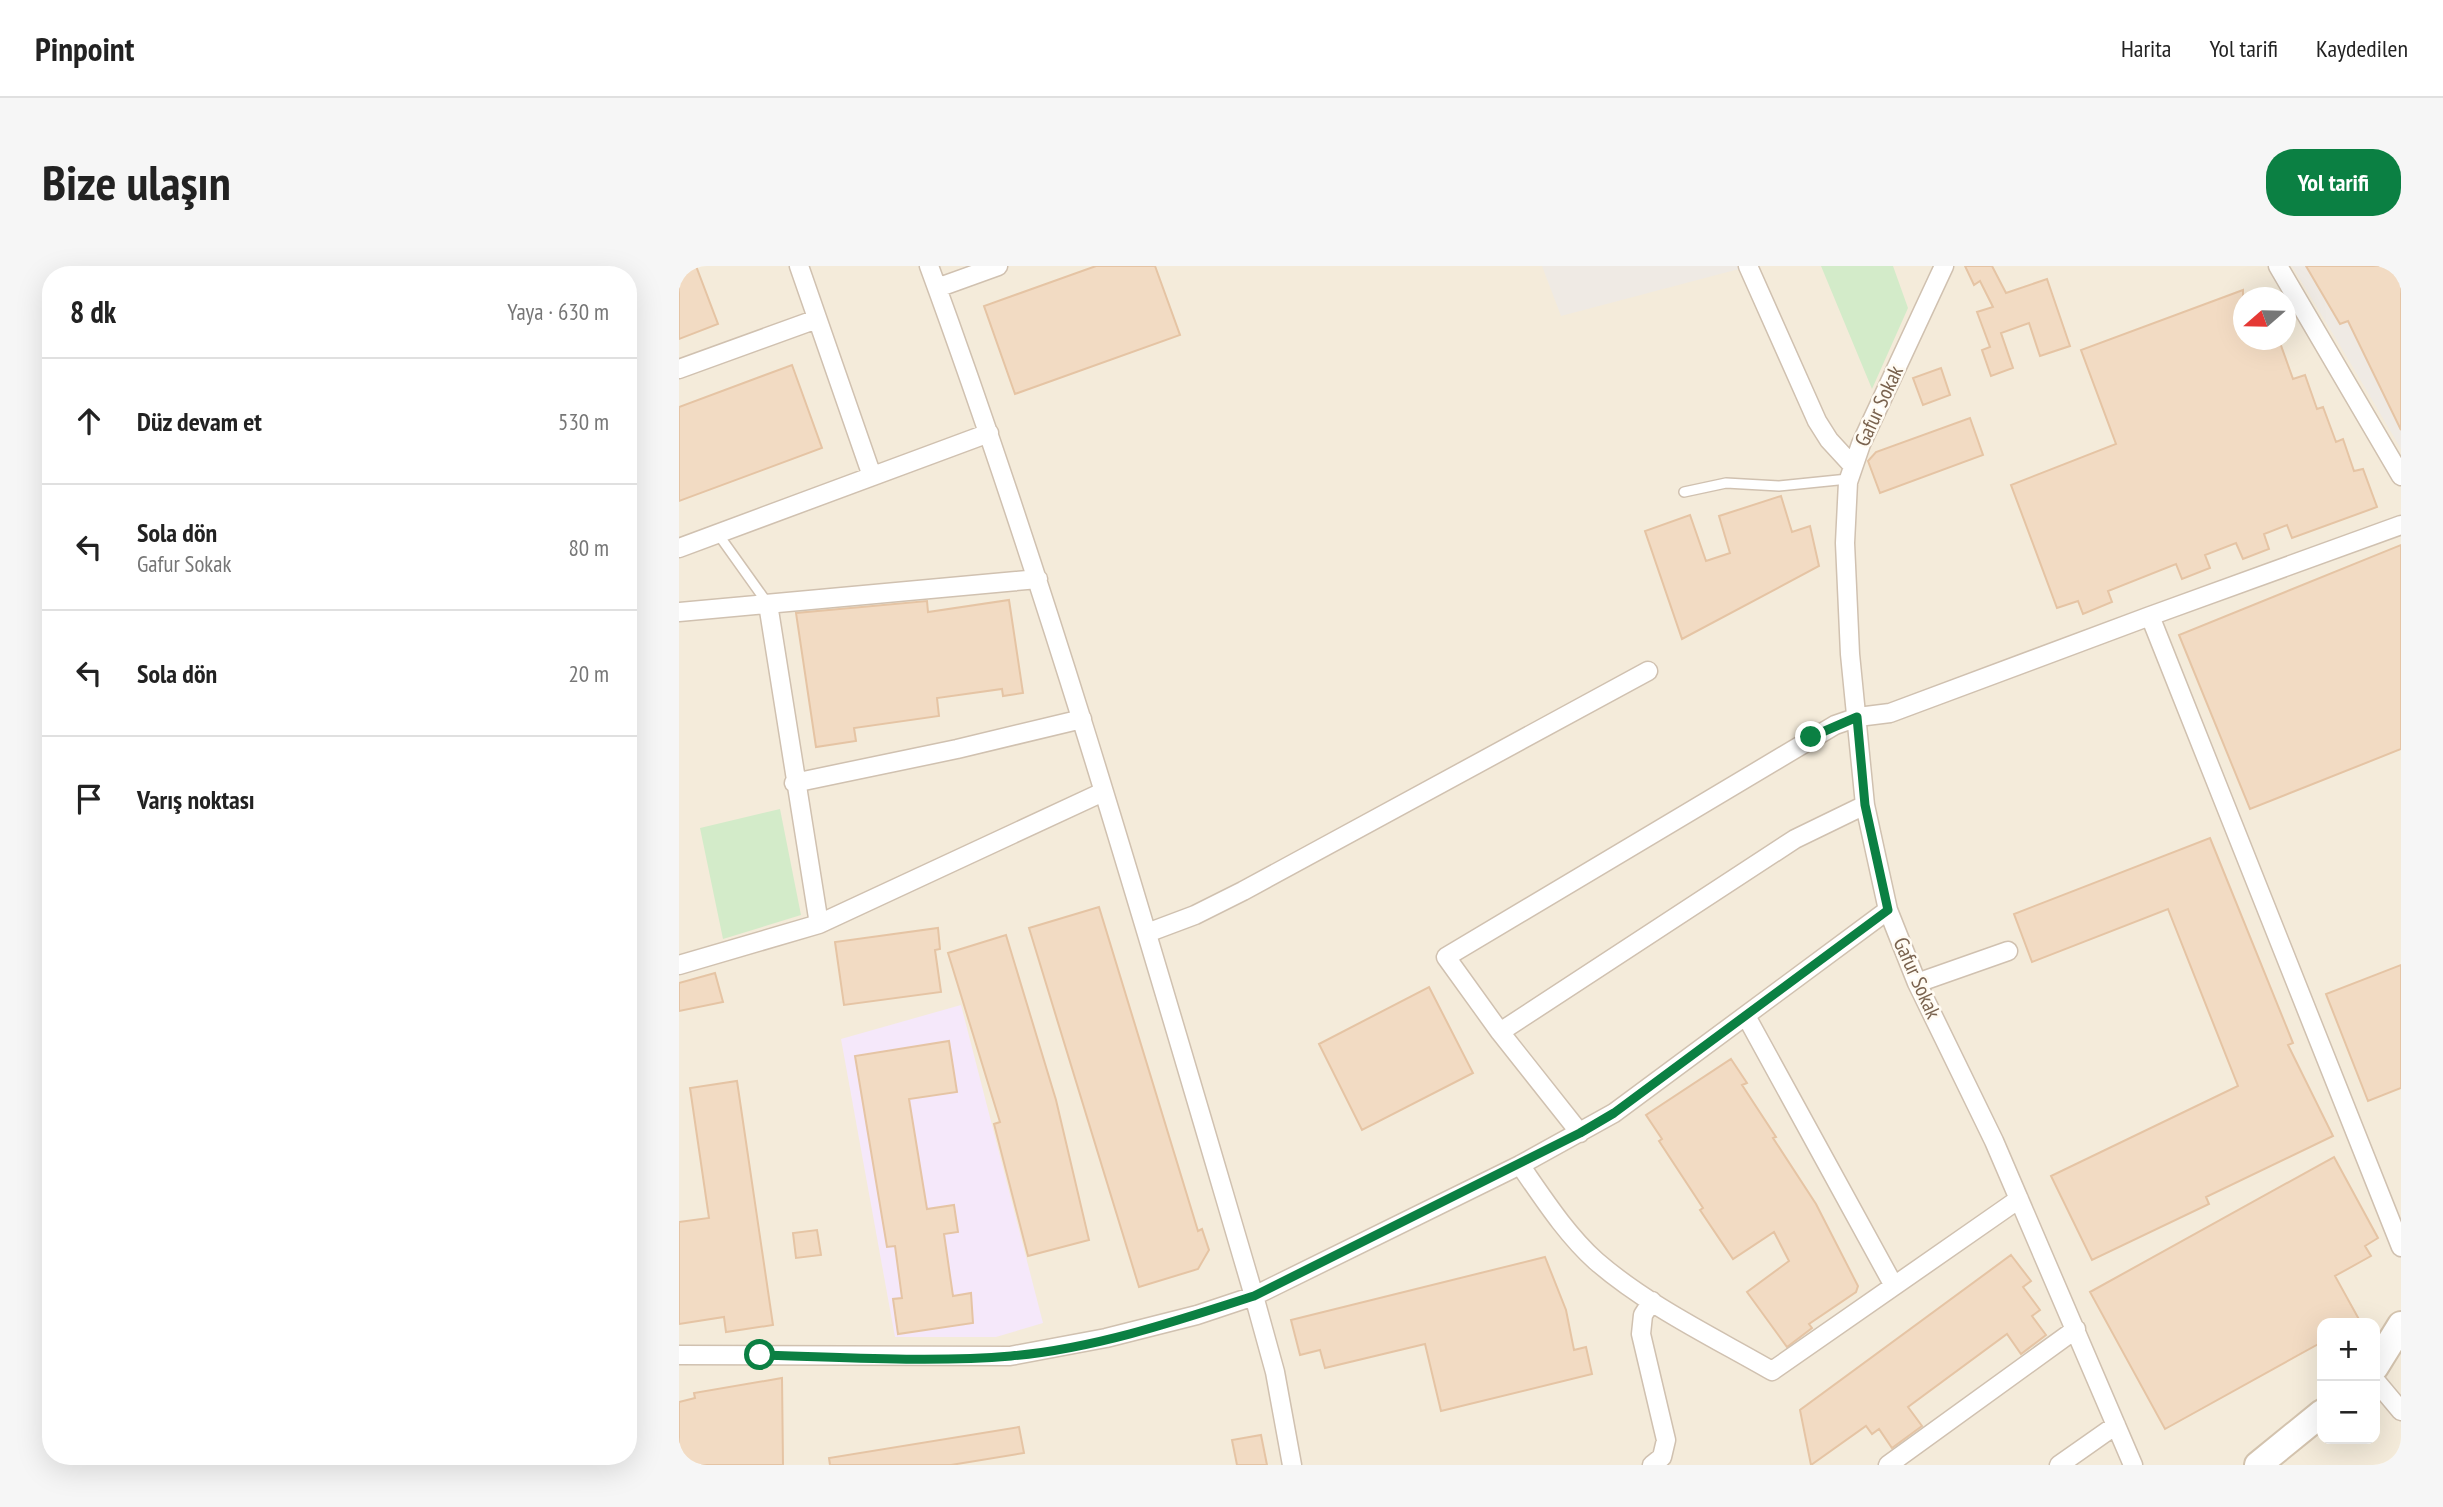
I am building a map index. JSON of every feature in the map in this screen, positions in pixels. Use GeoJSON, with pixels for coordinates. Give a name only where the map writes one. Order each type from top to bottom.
{"type":"FeatureCollection","features":[{"type":"Feature","properties":{"kind":"street"},"geometry":{"type":"LineString","coordinates":[[799,266],[872,476]]}},
{"type":"Feature","properties":{"kind":"street"},"geometry":{"type":"LineString","coordinates":[[929,266],[1038,579],[1147,933],[1278,1383],[1292,1465]]}},
{"type":"Feature","properties":{"kind":"street"},"geometry":{"type":"LineString","coordinates":[[937,288],[998,266]]}},
{"type":"Feature","properties":{"kind":"street"},"geometry":{"type":"LineString","coordinates":[[1748,266],[1817,421],[1850,472]]}},
{"type":"Feature","properties":{"kind":"street","name":"Gafur Sokak"},"geometry":{"type":"LineString","coordinates":[[1944,266],[1850,472],[1845,543],[1865,805],[1888,910],[1917,983],[2019,1199],[2133,1465]]}},
{"type":"Feature","properties":{"kind":"street"},"geometry":{"type":"LineString","coordinates":[[2278,266],[2401,476]]}},
{"type":"Feature","properties":{"kind":"street"},"geometry":{"type":"LineString","coordinates":[[679,369],[817,319]]}},
{"type":"Feature","properties":{"kind":"street"},"geometry":{"type":"LineString","coordinates":[[679,548],[989,433]]}},
{"type":"Feature","properties":{"kind":"street"},"geometry":{"type":"LineString","coordinates":[[1580,1133],[1500,1032],[1446,957],[1811,737],[1857,717],[1889,713],[2401,525]]}},
{"type":"Feature","properties":{"kind":"street"},"geometry":{"type":"LineString","coordinates":[[679,612],[1038,579]]}},
{"type":"Feature","properties":{"kind":"street"},"geometry":{"type":"LineString","coordinates":[[768,604],[794,783],[819,923]]}},
{"type":"Feature","properties":{"kind":"street"},"geometry":{"type":"LineString","coordinates":[[2150,616],[2401,1247]]}},
{"type":"Feature","properties":{"kind":"street"},"geometry":{"type":"LineString","coordinates":[[1147,933],[1195,915],[1243,891],[1648,671]]}},
{"type":"Feature","properties":{"kind":"street"},"geometry":{"type":"LineString","coordinates":[[794,783],[957,750],[1081,719]]}},
{"type":"Feature","properties":{"kind":"street"},"geometry":{"type":"LineString","coordinates":[[679,965],[819,923],[1104,792]]}},
{"type":"Feature","properties":{"kind":"street"},"geometry":{"type":"LineString","coordinates":[[1500,1032],[1795,839],[1865,805]]}},
{"type":"Feature","properties":{"kind":"street"},"geometry":{"type":"LineString","coordinates":[[679,1355],[1010,1356],[1105,1338],[1197,1315],[1254,1296],[1520,1165],[1614,1113],[1888,910]]}},
{"type":"Feature","properties":{"kind":"street"},"geometry":{"type":"LineString","coordinates":[[1917,983],[2008,951]]}},
{"type":"Feature","properties":{"kind":"street"},"geometry":{"type":"LineString","coordinates":[[1746,1016],[1894,1286]]}},
{"type":"Feature","properties":{"kind":"street"},"geometry":{"type":"LineString","coordinates":[[1520,1165],[1567,1230],[1594,1259],[1652,1301],[1772,1371],[2019,1199]]}},
{"type":"Feature","properties":{"kind":"street"},"geometry":{"type":"LineString","coordinates":[[1652,1301],[1643,1315],[1641,1334],[1666,1440],[1662,1457],[1652,1465]]}},
{"type":"Feature","properties":{"kind":"street"},"geometry":{"type":"LineString","coordinates":[[2380,1359],[2401,1325]]}},
{"type":"Feature","properties":{"kind":"street"},"geometry":{"type":"LineString","coordinates":[[1888,1465],[2076,1329]]}},
{"type":"Feature","properties":{"kind":"street"},"geometry":{"type":"LineString","coordinates":[[2376,1381],[2401,1411]]}},
{"type":"Feature","properties":{"kind":"street"},"geometry":{"type":"LineString","coordinates":[[2258,1465],[2317,1417]]}},
{"type":"Feature","properties":{"kind":"street"},"geometry":{"type":"LineString","coordinates":[[2059,1465],[2116,1425]]}},
{"type":"Feature","properties":{"kind":"lane"},"geometry":{"type":"LineString","coordinates":[[1684,492],[1726,483],[1779,486],[1850,472]]}},
{"type":"Feature","properties":{"kind":"lane"},"geometry":{"type":"LineString","coordinates":[[718,534],[768,604]]}},
{"type":"Feature","properties":{"kind":"shaded area"},"geometry":{"type":"Polygon","coordinates":[[[679,266],[2401,266],[2401,1465],[679,1465],[679,266]]]}},
{"type":"Feature","properties":{"kind":"shaded area"},"geometry":{"type":"Polygon","coordinates":[[[1542,266],[1737,266],[1739,269],[1561,316],[1542,266]]]}},
{"type":"Feature","properties":{"kind":"shaded area"},"geometry":{"type":"Polygon","coordinates":[[[2292,266],[2401,266],[2401,449],[2348,359],[2292,266]]]}},
{"type":"Feature","properties":{"kind":"shaded area"},"geometry":{"type":"Polygon","coordinates":[[[961,1005],[1043,1323],[996,1337],[895,1337],[841,1039],[961,1005]]]}},
{"type":"Feature","properties":{"kind":"green space"},"geometry":{"type":"Polygon","coordinates":[[[1821,266],[1893,266],[1908,308],[1872,389],[1821,266]]]}},
{"type":"Feature","properties":{"kind":"green space"},"geometry":{"type":"Polygon","coordinates":[[[780,809],[801,915],[723,939],[700,828],[780,809]]]}},
{"type":"Feature","properties":{"kind":"building"},"geometry":{"type":"Polygon","coordinates":[[[679,266],[696,266],[718,324],[679,339],[679,266]]]}},
{"type":"Feature","properties":{"kind":"building"},"geometry":{"type":"Polygon","coordinates":[[[1096,266],[1155,266],[1180,335],[1015,394],[984,306],[1096,266]]]}},
{"type":"Feature","properties":{"kind":"building"},"geometry":{"type":"Polygon","coordinates":[[[1965,266],[1992,266],[2006,293],[2047,279],[2070,346],[2040,356],[2029,323],[2001,333],[2013,368],[1991,376],[1982,350],[1990,347],[1977,312],[1993,307],[1980,281],[1974,285],[1965,266]]]}},
{"type":"Feature","properties":{"kind":"building"},"geometry":{"type":"Polygon","coordinates":[[[2306,266],[2401,266],[2401,430],[2348,321],[2340,324],[2306,266]]]}},
{"type":"Feature","properties":{"kind":"building"},"geometry":{"type":"Polygon","coordinates":[[[2233,294],[2233,350],[2283,350],[2293,379],[2305,375],[2317,409],[2323,407],[2336,442],[2343,439],[2354,471],[2363,469],[2377,507],[2292,538],[2287,525],[2264,534],[2269,549],[2243,559],[2236,543],[2205,555],[2210,568],[2182,579],[2176,564],[2108,591],[2112,602],[2083,614],[2078,601],[2057,608],[2011,485],[2116,444],[2081,350],[2233,294]]]}},
{"type":"Feature","properties":{"kind":"building"},"geometry":{"type":"Polygon","coordinates":[[[792,365],[822,448],[679,501],[679,407],[792,365]]]}},
{"type":"Feature","properties":{"kind":"building"},"geometry":{"type":"Polygon","coordinates":[[[1941,368],[1950,395],[1923,405],[1913,378],[1941,368]]]}},
{"type":"Feature","properties":{"kind":"building"},"geometry":{"type":"Polygon","coordinates":[[[1970,418],[1983,455],[1880,493],[1868,461],[1876,452],[1970,418]]]}},
{"type":"Feature","properties":{"kind":"building"},"geometry":{"type":"Polygon","coordinates":[[[1781,496],[1792,532],[1810,526],[1819,566],[1682,639],[1645,531],[1690,515],[1706,561],[1730,553],[1719,516],[1781,496]]]}},
{"type":"Feature","properties":{"kind":"building"},"geometry":{"type":"Polygon","coordinates":[[[2401,545],[2401,749],[2250,809],[2179,635],[2401,545]]]}},
{"type":"Feature","properties":{"kind":"building"},"geometry":{"type":"Polygon","coordinates":[[[1009,600],[1023,693],[1003,696],[1002,689],[937,698],[939,716],[854,728],[856,741],[816,747],[796,613],[927,601],[928,612],[1009,600]]]}},
{"type":"Feature","properties":{"kind":"building"},"geometry":{"type":"Polygon","coordinates":[[[2210,838],[2293,1043],[2288,1045],[2333,1136],[2206,1197],[2209,1204],[2092,1260],[2051,1176],[2238,1086],[2168,909],[2032,962],[2014,914],[2210,838]]]}},
{"type":"Feature","properties":{"kind":"building"},"geometry":{"type":"Polygon","coordinates":[[[1099,907],[1198,1231],[1202,1229],[1209,1250],[1198,1269],[1139,1287],[1029,928],[1099,907]]]}},
{"type":"Feature","properties":{"kind":"building"},"geometry":{"type":"Polygon","coordinates":[[[938,928],[940,949],[935,950],[941,992],[844,1005],[835,942],[938,928]]]}},
{"type":"Feature","properties":{"kind":"building"},"geometry":{"type":"Polygon","coordinates":[[[1006,935],[1056,1100],[1089,1240],[1028,1256],[994,1124],[1000,1122],[948,953],[1006,935]]]}},
{"type":"Feature","properties":{"kind":"building"},"geometry":{"type":"Polygon","coordinates":[[[2401,965],[2401,1088],[2368,1101],[2326,994],[2401,965]]]}},
{"type":"Feature","properties":{"kind":"building"},"geometry":{"type":"Polygon","coordinates":[[[715,973],[723,1002],[679,1011],[679,983],[715,973]]]}},
{"type":"Feature","properties":{"kind":"building"},"geometry":{"type":"Polygon","coordinates":[[[1429,987],[1473,1073],[1362,1130],[1319,1044],[1429,987]]]}},
{"type":"Feature","properties":{"kind":"building"},"geometry":{"type":"Polygon","coordinates":[[[949,1041],[957,1092],[909,1099],[927,1209],[954,1205],[958,1232],[944,1234],[953,1296],[971,1293],[973,1323],[898,1334],[893,1299],[902,1298],[895,1246],[887,1247],[855,1056],[949,1041]]]}},
{"type":"Feature","properties":{"kind":"building"},"geometry":{"type":"Polygon","coordinates":[[[1731,1059],[1747,1083],[1742,1085],[1776,1137],[1773,1138],[1816,1204],[1858,1286],[1856,1292],[1809,1324],[1812,1328],[1787,1347],[1747,1292],[1789,1261],[1774,1232],[1733,1259],[1700,1210],[1703,1208],[1659,1141],[1662,1139],[1646,1115],[1731,1059]]]}},
{"type":"Feature","properties":{"kind":"building"},"geometry":{"type":"Polygon","coordinates":[[[737,1081],[773,1325],[726,1332],[724,1317],[679,1324],[679,1222],[709,1218],[690,1088],[737,1081]]]}},
{"type":"Feature","properties":{"kind":"building"},"geometry":{"type":"Polygon","coordinates":[[[2334,1157],[2378,1238],[2365,1246],[2371,1256],[2335,1276],[2358,1318],[2317,1318],[2317,1345],[2165,1429],[2090,1292],[2334,1157]]]}},
{"type":"Feature","properties":{"kind":"building"},"geometry":{"type":"Polygon","coordinates":[[[817,1230],[821,1255],[796,1258],[793,1233],[817,1230]]]}},
{"type":"Feature","properties":{"kind":"building"},"geometry":{"type":"Polygon","coordinates":[[[2011,1255],[2031,1281],[2023,1287],[2040,1310],[2032,1316],[2046,1335],[2021,1354],[2007,1334],[1908,1407],[1922,1426],[1892,1448],[1879,1429],[1872,1434],[1866,1426],[1811,1465],[1800,1410],[2011,1255]]]}},
{"type":"Feature","properties":{"kind":"building"},"geometry":{"type":"Polygon","coordinates":[[[1545,1257],[1566,1310],[1574,1350],[1586,1347],[1592,1374],[1441,1411],[1425,1344],[1325,1368],[1320,1350],[1300,1355],[1291,1320],[1545,1257]]]}},
{"type":"Feature","properties":{"kind":"building"},"geometry":{"type":"Polygon","coordinates":[[[782,1378],[783,1465],[679,1465],[679,1402],[695,1398],[694,1393],[782,1378]]]}},
{"type":"Feature","properties":{"kind":"building"},"geometry":{"type":"Polygon","coordinates":[[[1019,1427],[1024,1453],[951,1465],[830,1465],[829,1458],[1019,1427]]]}},
{"type":"Feature","properties":{"kind":"building"},"geometry":{"type":"Polygon","coordinates":[[[1261,1435],[1267,1465],[1237,1465],[1232,1440],[1261,1435]]]}},
{"type":"Feature","properties":{"kind":"route"},"geometry":{"type":"LineString","coordinates":[[760,1355],[1010,1356],[1105,1338],[1197,1315],[1254,1296],[1580,1133],[1614,1113],[1888,910],[1865,805],[1857,717],[1811,737]]}}]}
